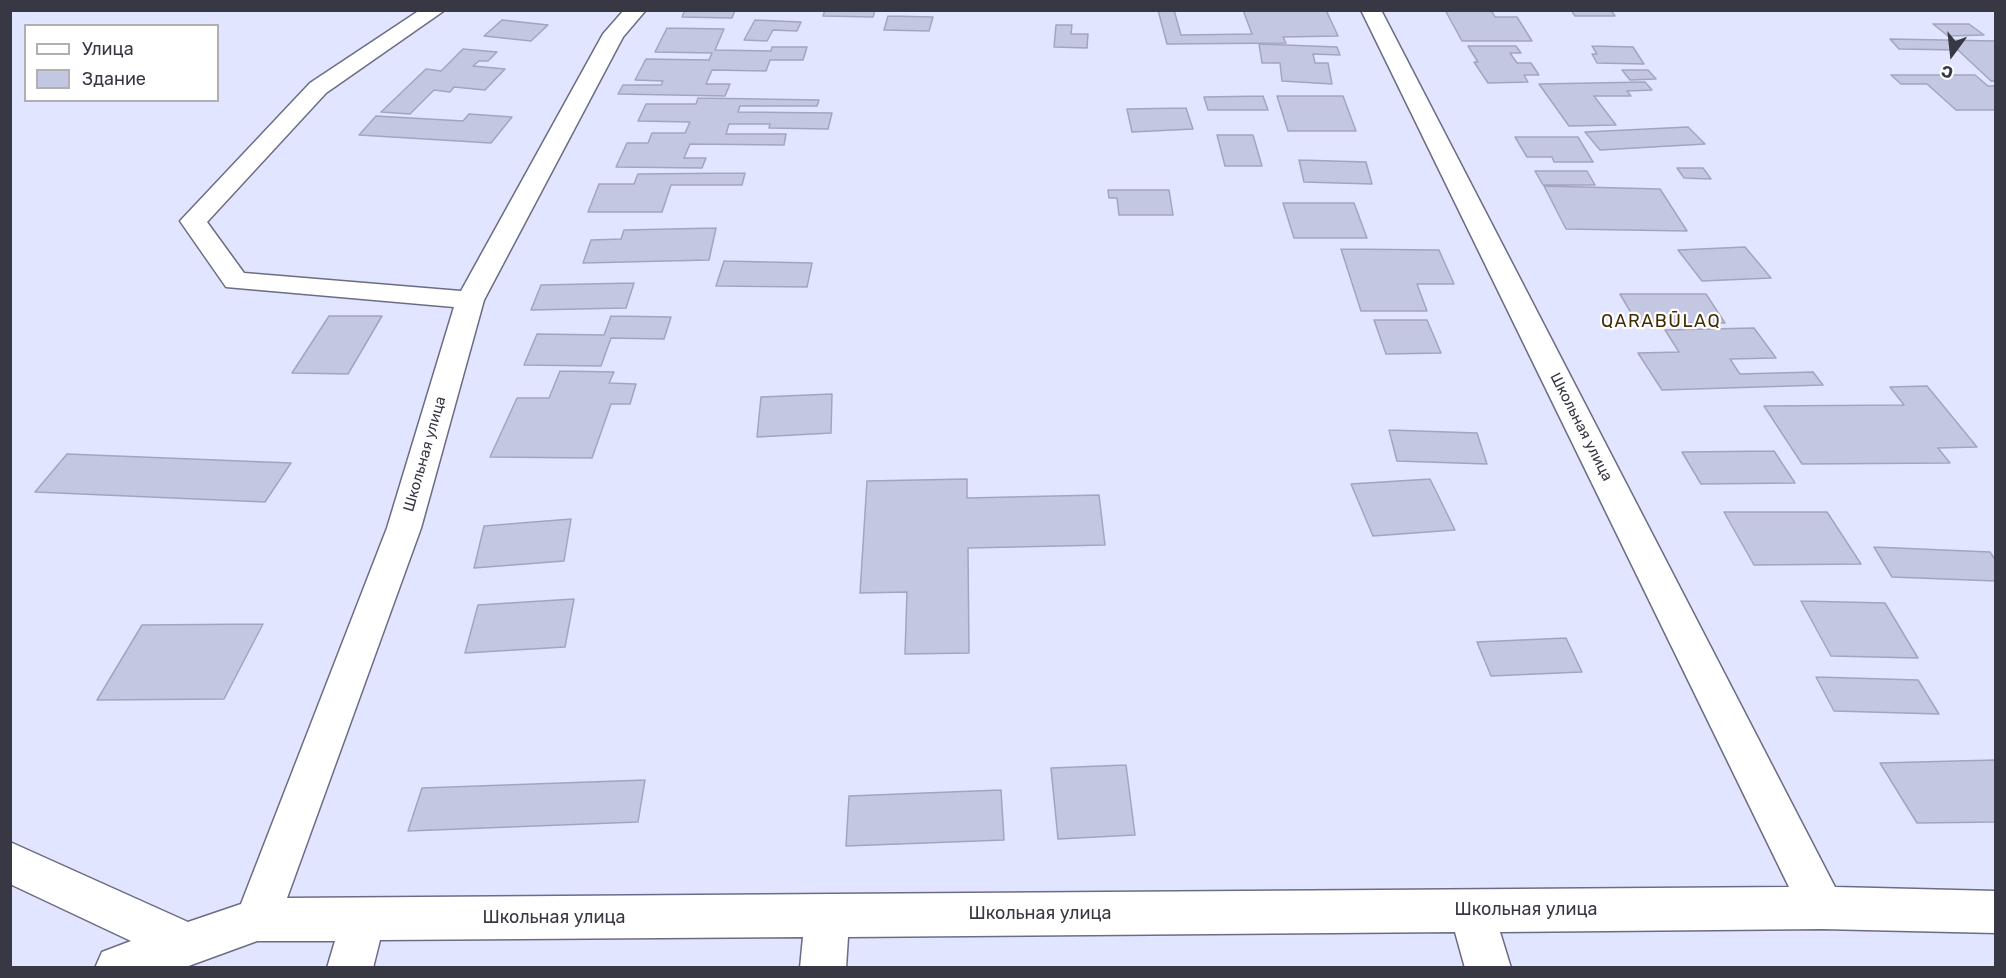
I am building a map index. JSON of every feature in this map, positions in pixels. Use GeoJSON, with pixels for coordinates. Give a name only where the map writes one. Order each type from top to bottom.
{"type":"FeatureCollection","features":[{"type":"Feature","properties":{"kind":"street"},"geometry":{"type":"LineString","coordinates":[[435,10],[318,88],[193,221],[236,281],[470,300]]}},
{"type":"Feature","properties":{"kind":"street","name":"Школьная улица"},"geometry":{"type":"LineString","coordinates":[[257,920],[404,528],[470,300],[614,34],[636,10]]}},
{"type":"Feature","properties":{"kind":"street","name":"Школьная улица"},"geometry":{"type":"LineString","coordinates":[[1371,10],[1822,908]]}},
{"type":"Feature","properties":{"kind":"street"},"geometry":{"type":"LineString","coordinates":[[10,862],[186,944]]}},
{"type":"Feature","properties":{"kind":"street","name":"Школьная улица"},"geometry":{"type":"LineString","coordinates":[[118,968],[257,920],[1822,908],[1995,912]]}},
{"type":"Feature","properties":{"kind":"street"},"geometry":{"type":"LineString","coordinates":[[1471,910],[1488,968]]}},
{"type":"Feature","properties":{"kind":"street"},"geometry":{"type":"LineString","coordinates":[[822,968],[828,916]]}},
{"type":"Feature","properties":{"kind":"street"},"geometry":{"type":"LineString","coordinates":[[350,968],[363,919]]}},
{"type":"Feature","properties":{"kind":"building"},"geometry":{"type":"Polygon","coordinates":[[[685,10],[735,10],[732,18],[682,17],[685,10]]]}},
{"type":"Feature","properties":{"kind":"building"},"geometry":{"type":"Polygon","coordinates":[[[825,10],[875,10],[873,17],[823,16],[825,10]]]}},
{"type":"Feature","properties":{"kind":"building"},"geometry":{"type":"Polygon","coordinates":[[[1158,10],[1174,10],[1181,35],[1252,34],[1243,10],[1326,10],[1338,36],[1283,37],[1286,43],[1167,44],[1158,10]]]}},
{"type":"Feature","properties":{"kind":"building"},"geometry":{"type":"Polygon","coordinates":[[[1445,10],[1491,10],[1495,17],[1517,17],[1532,41],[1462,41],[1445,10]]]}},
{"type":"Feature","properties":{"kind":"building"},"geometry":{"type":"Polygon","coordinates":[[[1571,10],[1611,10],[1615,16],[1575,16],[1571,10]]]}},
{"type":"Feature","properties":{"kind":"building"},"geometry":{"type":"Polygon","coordinates":[[[888,16],[933,17],[929,31],[884,30],[888,16]]]}},
{"type":"Feature","properties":{"kind":"building"},"geometry":{"type":"Polygon","coordinates":[[[502,20],[548,25],[531,41],[484,36],[502,20]]]}},
{"type":"Feature","properties":{"kind":"building"},"geometry":{"type":"Polygon","coordinates":[[[755,20],[801,22],[797,31],[773,30],[767,41],[744,40],[755,20]]]}},
{"type":"Feature","properties":{"kind":"building"},"geometry":{"type":"Polygon","coordinates":[[[1933,24],[1969,24],[1984,35],[1948,36],[1933,24]]]}},
{"type":"Feature","properties":{"kind":"building"},"geometry":{"type":"Polygon","coordinates":[[[1056,25],[1072,25],[1071,34],[1088,34],[1087,48],[1054,47],[1056,25]]]}},
{"type":"Feature","properties":{"kind":"building"},"geometry":{"type":"Polygon","coordinates":[[[667,28],[724,29],[715,50],[771,51],[772,47],[807,47],[803,60],[770,60],[766,71],[712,70],[706,84],[730,84],[725,96],[618,94],[623,85],[661,85],[663,81],[635,80],[646,59],[709,60],[712,53],[655,52],[667,28]]]}},
{"type":"Feature","properties":{"kind":"building"},"geometry":{"type":"Polygon","coordinates":[[[1890,39],[1996,41],[1996,81],[1991,81],[1958,50],[1899,49],[1890,39]]]}},
{"type":"Feature","properties":{"kind":"building"},"geometry":{"type":"Polygon","coordinates":[[[1259,44],[1337,47],[1340,55],[1313,54],[1315,63],[1328,63],[1332,84],[1282,81],[1280,63],[1262,63],[1259,44]]]}},
{"type":"Feature","properties":{"kind":"building"},"geometry":{"type":"Polygon","coordinates":[[[1468,46],[1516,46],[1521,53],[1510,53],[1517,63],[1531,63],[1539,75],[1524,75],[1528,82],[1488,83],[1474,62],[1478,62],[1468,46]]]}},
{"type":"Feature","properties":{"kind":"building"},"geometry":{"type":"Polygon","coordinates":[[[1592,46],[1633,47],[1644,64],[1597,63],[1592,54],[1597,54],[1592,46]]]}},
{"type":"Feature","properties":{"kind":"building"},"geometry":{"type":"Polygon","coordinates":[[[463,49],[497,52],[488,61],[479,61],[473,66],[505,69],[485,90],[454,87],[450,92],[434,90],[410,114],[381,112],[426,69],[441,71],[463,49]]]}},
{"type":"Feature","properties":{"kind":"building"},"geometry":{"type":"Polygon","coordinates":[[[1622,70],[1648,70],[1656,79],[1630,80],[1622,70]]]}},
{"type":"Feature","properties":{"kind":"building"},"geometry":{"type":"Polygon","coordinates":[[[1891,75],[1975,75],[1988,86],[1996,86],[1996,110],[1956,110],[1927,84],[1901,84],[1891,75]]]}},
{"type":"Feature","properties":{"kind":"building"},"geometry":{"type":"Polygon","coordinates":[[[1645,82],[1652,90],[1627,91],[1631,96],[1594,96],[1616,125],[1569,126],[1539,84],[1645,82]]]}},
{"type":"Feature","properties":{"kind":"building"},"geometry":{"type":"Polygon","coordinates":[[[1263,96],[1268,110],[1208,110],[1204,97],[1263,96]]]}},
{"type":"Feature","properties":{"kind":"building"},"geometry":{"type":"Polygon","coordinates":[[[1277,96],[1343,96],[1356,131],[1288,131],[1277,96]]]}},
{"type":"Feature","properties":{"kind":"building"},"geometry":{"type":"Polygon","coordinates":[[[698,98],[819,100],[817,106],[740,106],[738,112],[832,113],[828,129],[769,128],[770,124],[729,124],[726,134],[786,134],[784,145],[690,144],[684,158],[706,158],[702,168],[616,167],[627,143],[648,143],[652,133],[685,133],[690,122],[638,121],[646,104],[696,104],[698,98]]]}},
{"type":"Feature","properties":{"kind":"building"},"geometry":{"type":"Polygon","coordinates":[[[1186,108],[1193,129],[1132,132],[1127,109],[1186,108]]]}},
{"type":"Feature","properties":{"kind":"building"},"geometry":{"type":"Polygon","coordinates":[[[469,114],[512,117],[491,143],[359,135],[376,116],[463,121],[469,114]]]}},
{"type":"Feature","properties":{"kind":"building"},"geometry":{"type":"Polygon","coordinates":[[[1688,127],[1705,144],[1600,150],[1585,132],[1688,127]]]}},
{"type":"Feature","properties":{"kind":"building"},"geometry":{"type":"Polygon","coordinates":[[[1217,135],[1253,135],[1262,166],[1225,166],[1217,135]]]}},
{"type":"Feature","properties":{"kind":"building"},"geometry":{"type":"Polygon","coordinates":[[[1515,137],[1578,137],[1593,162],[1554,162],[1552,157],[1527,157],[1515,137]]]}},
{"type":"Feature","properties":{"kind":"building"},"geometry":{"type":"Polygon","coordinates":[[[1299,160],[1366,162],[1372,184],[1304,182],[1299,160]]]}},
{"type":"Feature","properties":{"kind":"building"},"geometry":{"type":"Polygon","coordinates":[[[1677,168],[1703,168],[1711,179],[1684,178],[1677,168]]]}},
{"type":"Feature","properties":{"kind":"building"},"geometry":{"type":"Polygon","coordinates":[[[1535,171],[1587,171],[1595,185],[1543,185],[1535,171]]]}},
{"type":"Feature","properties":{"kind":"building"},"geometry":{"type":"Polygon","coordinates":[[[745,173],[742,185],[671,185],[662,212],[588,212],[599,184],[634,184],[638,174],[745,173]]]}},
{"type":"Feature","properties":{"kind":"building"},"geometry":{"type":"Polygon","coordinates":[[[1544,186],[1660,189],[1687,231],[1566,229],[1544,186]]]}},
{"type":"Feature","properties":{"kind":"building"},"geometry":{"type":"Polygon","coordinates":[[[1108,190],[1169,190],[1173,215],[1119,215],[1117,198],[1109,198],[1108,190]]]}},
{"type":"Feature","properties":{"kind":"building"},"geometry":{"type":"Polygon","coordinates":[[[1283,203],[1354,203],[1367,238],[1294,238],[1283,203]]]}},
{"type":"Feature","properties":{"kind":"building"},"geometry":{"type":"Polygon","coordinates":[[[716,228],[709,260],[583,263],[591,240],[621,239],[624,230],[716,228]]]}},
{"type":"Feature","properties":{"kind":"building"},"geometry":{"type":"Polygon","coordinates":[[[1745,247],[1771,278],[1702,281],[1678,250],[1745,247]]]}},
{"type":"Feature","properties":{"kind":"building"},"geometry":{"type":"Polygon","coordinates":[[[1341,249],[1439,250],[1454,284],[1417,284],[1427,311],[1361,311],[1341,249]]]}},
{"type":"Feature","properties":{"kind":"building"},"geometry":{"type":"Polygon","coordinates":[[[724,261],[812,263],[807,287],[716,286],[724,261]]]}},
{"type":"Feature","properties":{"kind":"building"},"geometry":{"type":"Polygon","coordinates":[[[634,283],[626,308],[531,310],[541,285],[634,283]]]}},
{"type":"Feature","properties":{"kind":"building"},"geometry":{"type":"Polygon","coordinates":[[[1620,294],[1706,294],[1725,323],[1637,323],[1620,294]]]}},
{"type":"Feature","properties":{"kind":"building"},"geometry":{"type":"Polygon","coordinates":[[[329,316],[382,316],[348,374],[292,373],[329,316]]]}},
{"type":"Feature","properties":{"kind":"building"},"geometry":{"type":"Polygon","coordinates":[[[611,316],[671,317],[664,339],[611,338],[601,366],[524,365],[537,334],[604,335],[611,316]]]}},
{"type":"Feature","properties":{"kind":"building"},"geometry":{"type":"Polygon","coordinates":[[[1374,320],[1427,320],[1441,353],[1386,354],[1374,320]]]}},
{"type":"Feature","properties":{"kind":"building"},"geometry":{"type":"Polygon","coordinates":[[[1754,328],[1776,358],[1730,359],[1740,374],[1813,372],[1823,385],[1662,390],[1638,353],[1679,352],[1665,330],[1754,328]]]}},
{"type":"Feature","properties":{"kind":"building"},"geometry":{"type":"Polygon","coordinates":[[[560,371],[614,372],[609,383],[636,384],[630,404],[611,404],[592,458],[490,457],[517,398],[549,398],[560,371]]]}},
{"type":"Feature","properties":{"kind":"building"},"geometry":{"type":"Polygon","coordinates":[[[1927,386],[1977,447],[1938,448],[1950,463],[1802,464],[1764,406],[1904,405],[1890,387],[1927,386]]]}},
{"type":"Feature","properties":{"kind":"building"},"geometry":{"type":"Polygon","coordinates":[[[832,394],[831,433],[757,437],[761,397],[832,394]]]}},
{"type":"Feature","properties":{"kind":"building"},"geometry":{"type":"Polygon","coordinates":[[[1389,430],[1477,433],[1487,464],[1397,461],[1389,430]]]}},
{"type":"Feature","properties":{"kind":"building"},"geometry":{"type":"Polygon","coordinates":[[[1774,451],[1795,483],[1701,484],[1682,452],[1774,451]]]}},
{"type":"Feature","properties":{"kind":"building"},"geometry":{"type":"Polygon","coordinates":[[[67,454],[291,463],[265,502],[35,492],[67,454]]]}},
{"type":"Feature","properties":{"kind":"building"},"geometry":{"type":"Polygon","coordinates":[[[967,479],[967,498],[1099,495],[1105,545],[968,548],[969,653],[905,654],[907,592],[860,593],[867,481],[967,479]]]}},
{"type":"Feature","properties":{"kind":"building"},"geometry":{"type":"Polygon","coordinates":[[[1430,479],[1455,530],[1373,536],[1351,484],[1430,479]]]}},
{"type":"Feature","properties":{"kind":"building"},"geometry":{"type":"Polygon","coordinates":[[[1724,512],[1827,512],[1861,564],[1754,565],[1724,512]]]}},
{"type":"Feature","properties":{"kind":"building"},"geometry":{"type":"Polygon","coordinates":[[[571,519],[564,561],[474,568],[484,526],[571,519]]]}},
{"type":"Feature","properties":{"kind":"building"},"geometry":{"type":"Polygon","coordinates":[[[1874,547],[1990,552],[1996,561],[1996,581],[1892,577],[1874,547]]]}},
{"type":"Feature","properties":{"kind":"building"},"geometry":{"type":"Polygon","coordinates":[[[574,599],[565,647],[465,653],[478,605],[574,599]]]}},
{"type":"Feature","properties":{"kind":"building"},"geometry":{"type":"Polygon","coordinates":[[[1801,601],[1885,603],[1918,658],[1831,656],[1801,601]]]}},
{"type":"Feature","properties":{"kind":"building"},"geometry":{"type":"Polygon","coordinates":[[[263,624],[224,699],[97,700],[142,625],[263,624]]]}},
{"type":"Feature","properties":{"kind":"building"},"geometry":{"type":"Polygon","coordinates":[[[1566,638],[1582,672],[1491,676],[1477,642],[1566,638]]]}},
{"type":"Feature","properties":{"kind":"building"},"geometry":{"type":"Polygon","coordinates":[[[1816,677],[1918,680],[1939,714],[1834,711],[1816,677]]]}},
{"type":"Feature","properties":{"kind":"building"},"geometry":{"type":"Polygon","coordinates":[[[1996,760],[1996,822],[1917,823],[1880,763],[1996,760]]]}},
{"type":"Feature","properties":{"kind":"building"},"geometry":{"type":"Polygon","coordinates":[[[1126,765],[1135,835],[1058,839],[1051,768],[1126,765]]]}},
{"type":"Feature","properties":{"kind":"building"},"geometry":{"type":"Polygon","coordinates":[[[645,780],[638,822],[408,831],[422,788],[645,780]]]}},
{"type":"Feature","properties":{"kind":"building"},"geometry":{"type":"Polygon","coordinates":[[[1001,790],[1004,840],[846,846],[849,796],[1001,790]]]}},
{"type":"Feature","properties":{"kind":"district","name":"QARABŪLAQ"},"geometry":{"type":"Point","coordinates":[1661,322]}}]}
